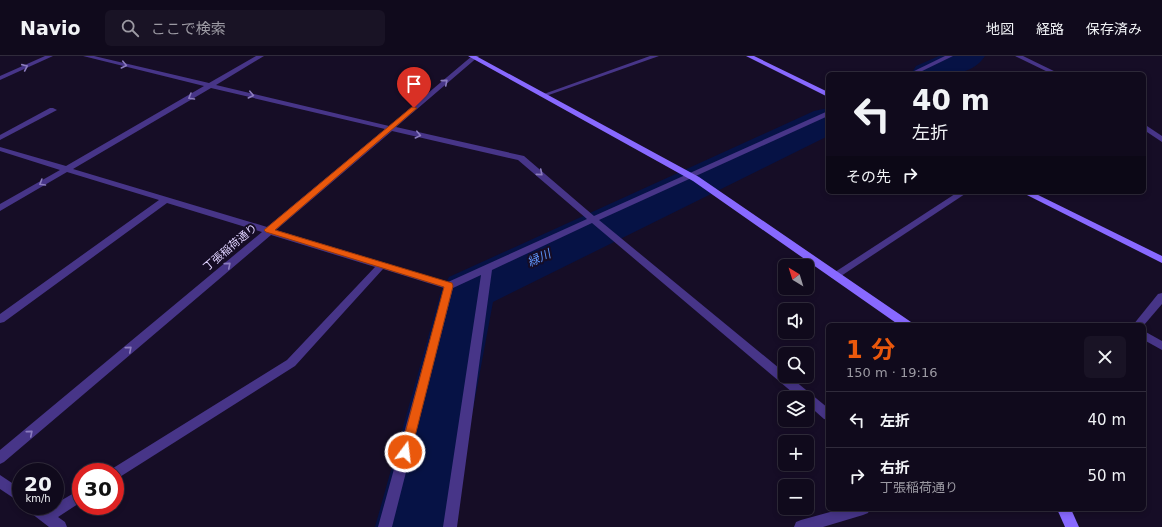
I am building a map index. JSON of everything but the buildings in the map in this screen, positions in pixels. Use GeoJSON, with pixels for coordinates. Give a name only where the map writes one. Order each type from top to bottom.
{"type":"FeatureCollection","features":[{"type":"Feature","properties":{"kind":"street"},"geometry":{"type":"LineString","coordinates":[[0,78],[50,56]]}},
{"type":"Feature","properties":{"kind":"street"},"geometry":{"type":"LineString","coordinates":[[86,56],[521,158],[826,413]]}},
{"type":"Feature","properties":{"kind":"street"},"geometry":{"type":"LineString","coordinates":[[0,208],[261,56]]}},
{"type":"Feature","properties":{"kind":"street"},"geometry":{"type":"LineString","coordinates":[[474,56],[713,190],[834,276],[904,323]]}},
{"type":"Feature","properties":{"kind":"street","name":"丁張稲荷通り"},"geometry":{"type":"LineString","coordinates":[[0,458],[474,56]]}},
{"type":"Feature","properties":{"kind":"street"},"geometry":{"type":"LineString","coordinates":[[544,95],[656,56]]}},
{"type":"Feature","properties":{"kind":"street"},"geometry":{"type":"LineString","coordinates":[[749,56],[826,94]]}},
{"type":"Feature","properties":{"kind":"street"},"geometry":{"type":"LineString","coordinates":[[915,72],[950,56]]}},
{"type":"Feature","properties":{"kind":"street"},"geometry":{"type":"LineString","coordinates":[[1018,56],[1053,72]]}},
{"type":"Feature","properties":{"kind":"street"},"geometry":{"type":"LineString","coordinates":[[0,70],[12,73]]}},
{"type":"Feature","properties":{"kind":"street"},"geometry":{"type":"LineString","coordinates":[[0,138],[53,110]]}},
{"type":"Feature","properties":{"kind":"street"},"geometry":{"type":"LineString","coordinates":[[2,151],[269,230],[449,286],[593,219],[692,177],[826,114]]}},
{"type":"Feature","properties":{"kind":"street"},"geometry":{"type":"LineString","coordinates":[[1146,128],[1162,140]]}},
{"type":"Feature","properties":{"kind":"street"},"geometry":{"type":"LineString","coordinates":[[834,276],[961,194]]}},
{"type":"Feature","properties":{"kind":"street"},"geometry":{"type":"LineString","coordinates":[[1029,194],[1162,260]]}},
{"type":"Feature","properties":{"kind":"street"},"geometry":{"type":"LineString","coordinates":[[0,319],[165,200]]}},
{"type":"Feature","properties":{"kind":"street"},"geometry":{"type":"LineString","coordinates":[[124,468],[292,364],[382,265]]}},
{"type":"Feature","properties":{"kind":"street"},"geometry":{"type":"LineString","coordinates":[[450,527],[486,269]]}},
{"type":"Feature","properties":{"kind":"street"},"geometry":{"type":"LineString","coordinates":[[385,527],[449,286]]}},
{"type":"Feature","properties":{"kind":"street"},"geometry":{"type":"LineString","coordinates":[[1140,323],[1162,297]]}},
{"type":"Feature","properties":{"kind":"street"},"geometry":{"type":"LineString","coordinates":[[1146,337],[1162,346]]}},
{"type":"Feature","properties":{"kind":"street"},"geometry":{"type":"LineString","coordinates":[[0,481],[12,490]]}},
{"type":"Feature","properties":{"kind":"street"},"geometry":{"type":"LineString","coordinates":[[46,517],[72,501]]}},
{"type":"Feature","properties":{"kind":"street"},"geometry":{"type":"LineString","coordinates":[[801,527],[856,511]]}},
{"type":"Feature","properties":{"kind":"street"},"geometry":{"type":"LineString","coordinates":[[1065,511],[1072,527]]}},
{"type":"Feature","properties":{"kind":"street"},"geometry":{"type":"LineString","coordinates":[[43,515],[60,527]]}},
{"type":"Feature","properties":{"kind":"waterway","name":"緑川"},"geometry":{"type":"LineString","coordinates":[[933,72],[968,56]]}},
{"type":"Feature","properties":{"kind":"waterway","name":"緑川"},"geometry":{"type":"LineString","coordinates":[[413,527],[468,291],[826,121]]}},
{"type":"Feature","properties":{"kind":"route"},"geometry":{"type":"LineString","coordinates":[[405,452],[449,286],[269,230],[414,108]]}}]}
